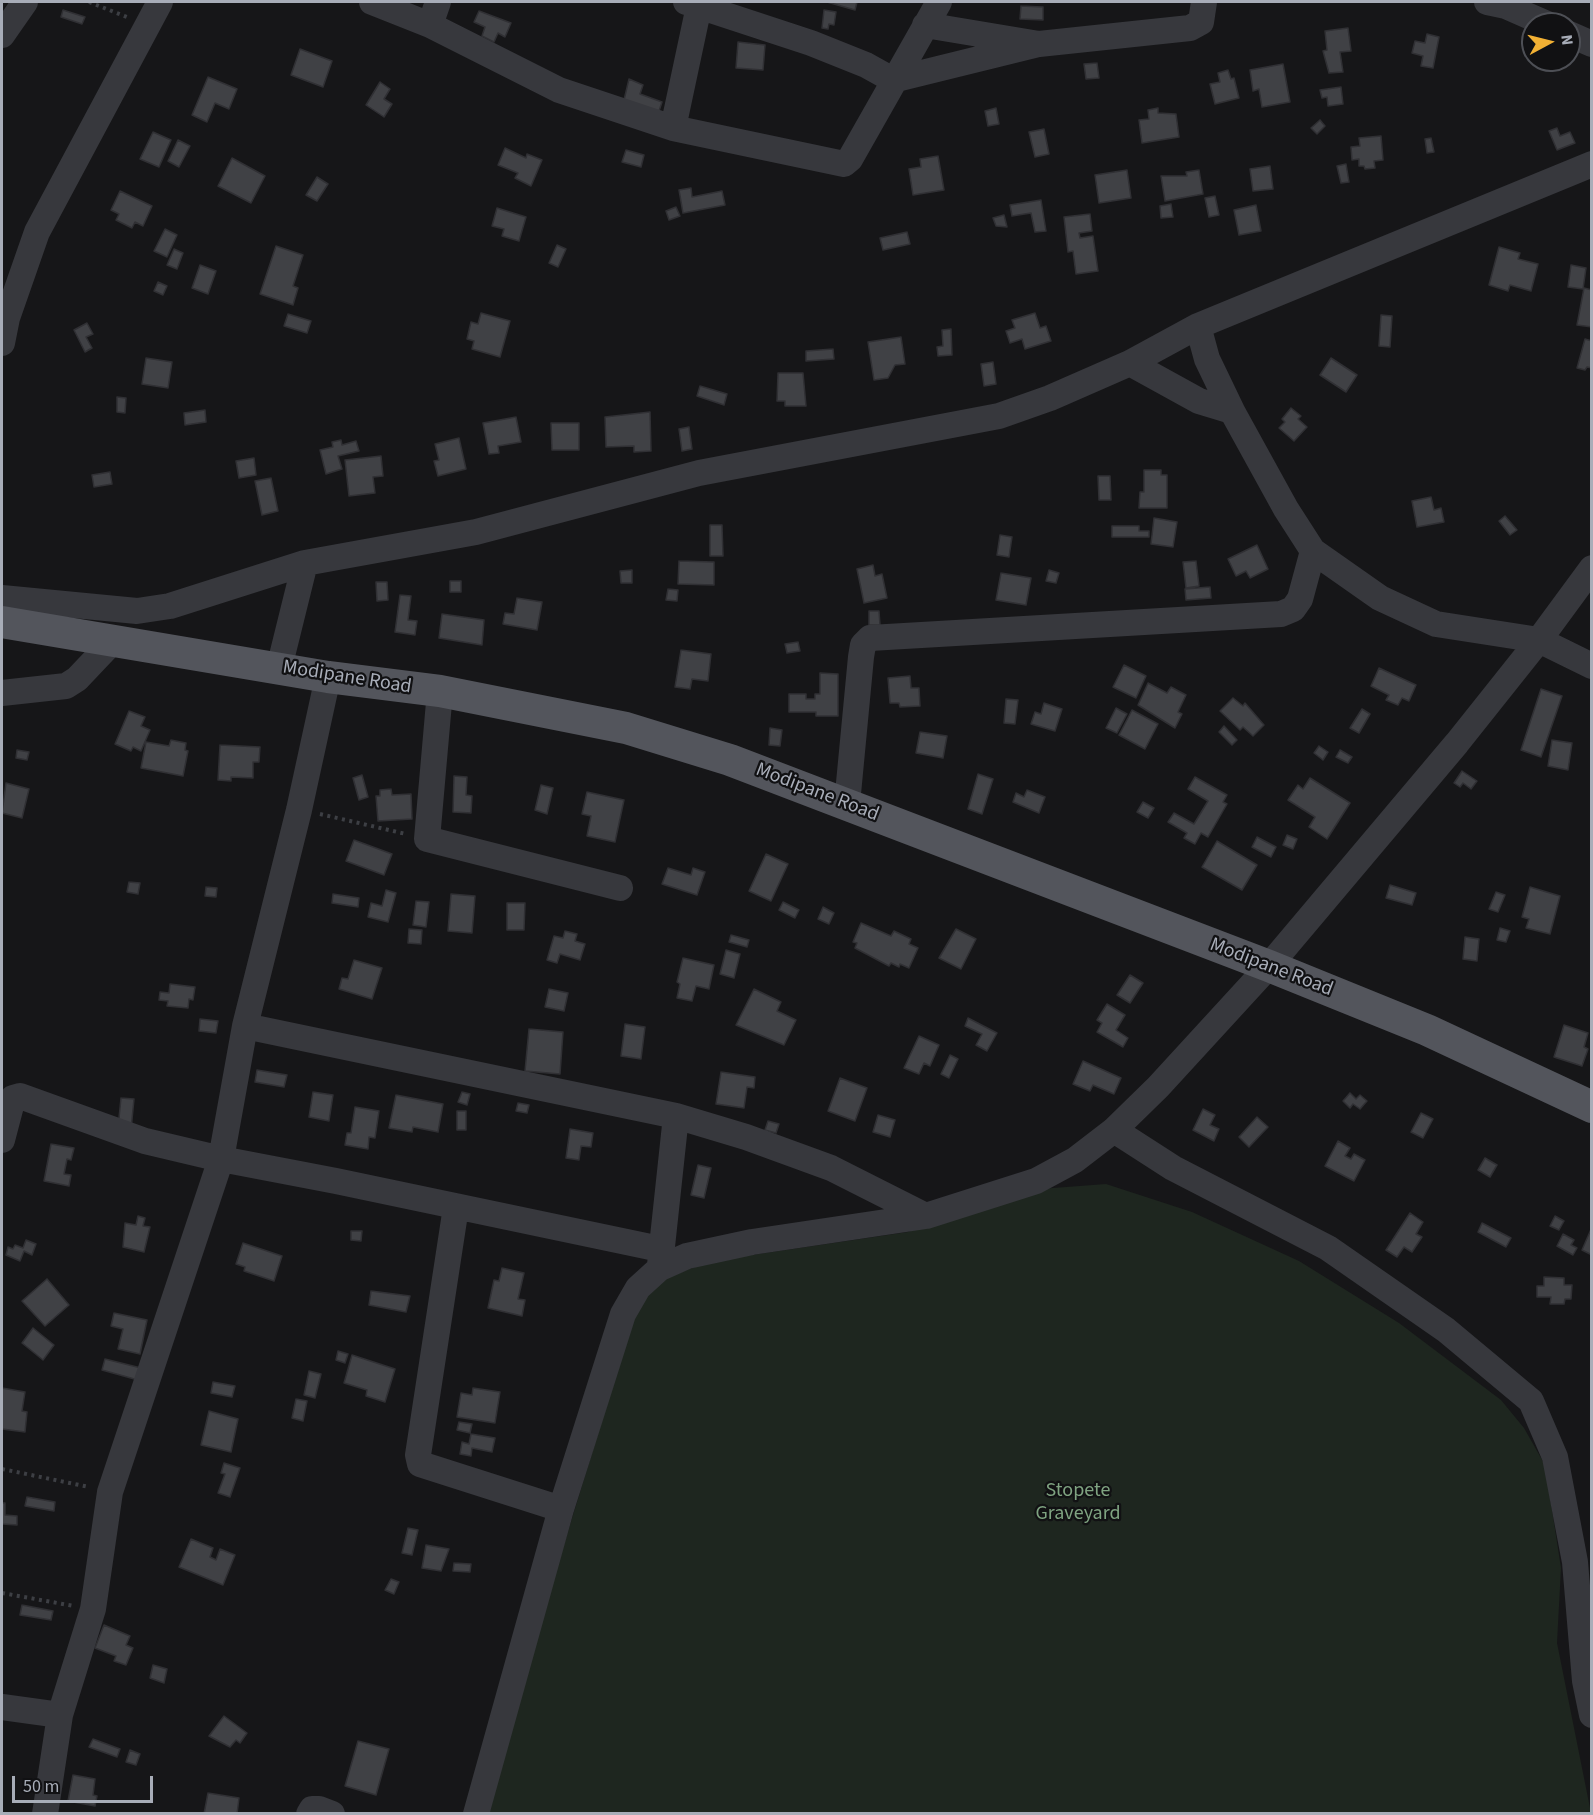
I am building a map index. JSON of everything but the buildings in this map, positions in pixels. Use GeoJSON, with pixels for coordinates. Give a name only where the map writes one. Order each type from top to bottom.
{"type":"FeatureCollection","features":[{"type":"Feature","properties":{"kind":"main road","name":"Modipane Road"},"geometry":{"type":"LineString","coordinates":[[2,622],[328,677],[440,691],[626,728],[730,760],[1269,966],[1427,1030],[1592,1107]]}},
{"type":"Feature","properties":{"kind":"street"},"geometry":{"type":"LineString","coordinates":[[2,35],[26,2]]}},
{"type":"Feature","properties":{"kind":"street"},"geometry":{"type":"LineString","coordinates":[[2,343],[13,297],[37,232],[160,2]]}},
{"type":"Feature","properties":{"kind":"street"},"geometry":{"type":"LineString","coordinates":[[372,2],[434,13],[559,90],[673,128],[844,164],[850,159],[939,2]]}},
{"type":"Feature","properties":{"kind":"street"},"geometry":{"type":"LineString","coordinates":[[673,128],[692,4],[811,43],[866,65],[893,80],[1039,44],[1190,28],[1201,22],[1204,2]]}},
{"type":"Feature","properties":{"kind":"street"},"geometry":{"type":"LineString","coordinates":[[1487,2],[1506,6],[1521,13]]}},
{"type":"Feature","properties":{"kind":"street"},"geometry":{"type":"LineString","coordinates":[[925,25],[1039,44]]}},
{"type":"Feature","properties":{"kind":"street"},"geometry":{"type":"LineString","coordinates":[[2,598],[136,611],[170,606],[305,563],[476,532],[699,473],[999,416],[1050,398],[1130,363],[1198,326],[1592,164]]}},
{"type":"Feature","properties":{"kind":"street"},"geometry":{"type":"LineString","coordinates":[[1198,326],[1207,359],[1232,411],[1286,508],[1313,551],[1380,598],[1436,624],[1539,640],[1592,666]]}},
{"type":"Feature","properties":{"kind":"street"},"geometry":{"type":"LineString","coordinates":[[1130,363],[1199,401],[1232,411]]}},
{"type":"Feature","properties":{"kind":"street"},"geometry":{"type":"LineString","coordinates":[[846,804],[861,657],[863,645],[870,638],[1281,614],[1293,609],[1300,599],[1313,551]]}},
{"type":"Feature","properties":{"kind":"street"},"geometry":{"type":"LineString","coordinates":[[279,668],[305,563]]}},
{"type":"Feature","properties":{"kind":"street"},"geometry":{"type":"LineString","coordinates":[[2,1140],[13,1098],[20,1096],[145,1141],[221,1160],[456,1207],[660,1258],[687,1256],[752,1242],[926,1216],[1036,1181],[1075,1160],[1114,1130],[1158,1087],[1269,966],[1539,640],[1592,568]]}},
{"type":"Feature","properties":{"kind":"street"},"geometry":{"type":"LineString","coordinates":[[2,693],[66,686],[77,679],[113,641]]}},
{"type":"Feature","properties":{"kind":"street"},"geometry":{"type":"LineString","coordinates":[[45,1814],[60,1715],[93,1609],[110,1492],[221,1160],[245,1026],[299,810],[328,677]]}},
{"type":"Feature","properties":{"kind":"street"},"geometry":{"type":"LineString","coordinates":[[440,691],[427,839],[620,888]]}},
{"type":"Feature","properties":{"kind":"street"},"geometry":{"type":"LineString","coordinates":[[245,1026],[676,1116],[746,1137],[831,1168],[926,1216]]}},
{"type":"Feature","properties":{"kind":"street"},"geometry":{"type":"LineString","coordinates":[[476,1814],[561,1509],[623,1314],[638,1288],[660,1258],[676,1116]]}},
{"type":"Feature","properties":{"kind":"street"},"geometry":{"type":"LineString","coordinates":[[1114,1130],[1173,1168],[1328,1248],[1446,1330],[1531,1401],[1555,1457],[1583,1557],[1585,1681],[1591,1713]]}},
{"type":"Feature","properties":{"kind":"street"},"geometry":{"type":"LineString","coordinates":[[456,1207],[418,1455],[420,1464],[561,1509]]}},
{"type":"Feature","properties":{"kind":"street"},"geometry":{"type":"LineString","coordinates":[[2,1707],[60,1715]]}},
{"type":"Feature","properties":{"kind":"street"},"geometry":{"type":"LineString","coordinates":[[309,1814],[312,1809],[332,1814]]}},
{"type":"Feature","properties":{"kind":"path"},"geometry":{"type":"LineString","coordinates":[[89,2],[148,25]]}},
{"type":"Feature","properties":{"kind":"path"},"geometry":{"type":"LineString","coordinates":[[299,810],[427,839]]}},
{"type":"Feature","properties":{"kind":"path"},"geometry":{"type":"LineString","coordinates":[[2,1469],[110,1492]]}},
{"type":"Feature","properties":{"kind":"path"},"geometry":{"type":"LineString","coordinates":[[2,1593],[93,1609]]}},
{"type":"Feature","properties":{"kind":"green space","name":"Stopete Graveyard"},"geometry":{"type":"Polygon","coordinates":[[[1106,1184],[1192,1212],[1299,1261],[1399,1323],[1501,1400],[1524,1428],[1545,1465],[1561,1568],[1557,1643],[1591,1813],[488,1814],[505,1737],[639,1300],[658,1281],[711,1261],[908,1232],[1040,1189],[1106,1184]]]}}]}
